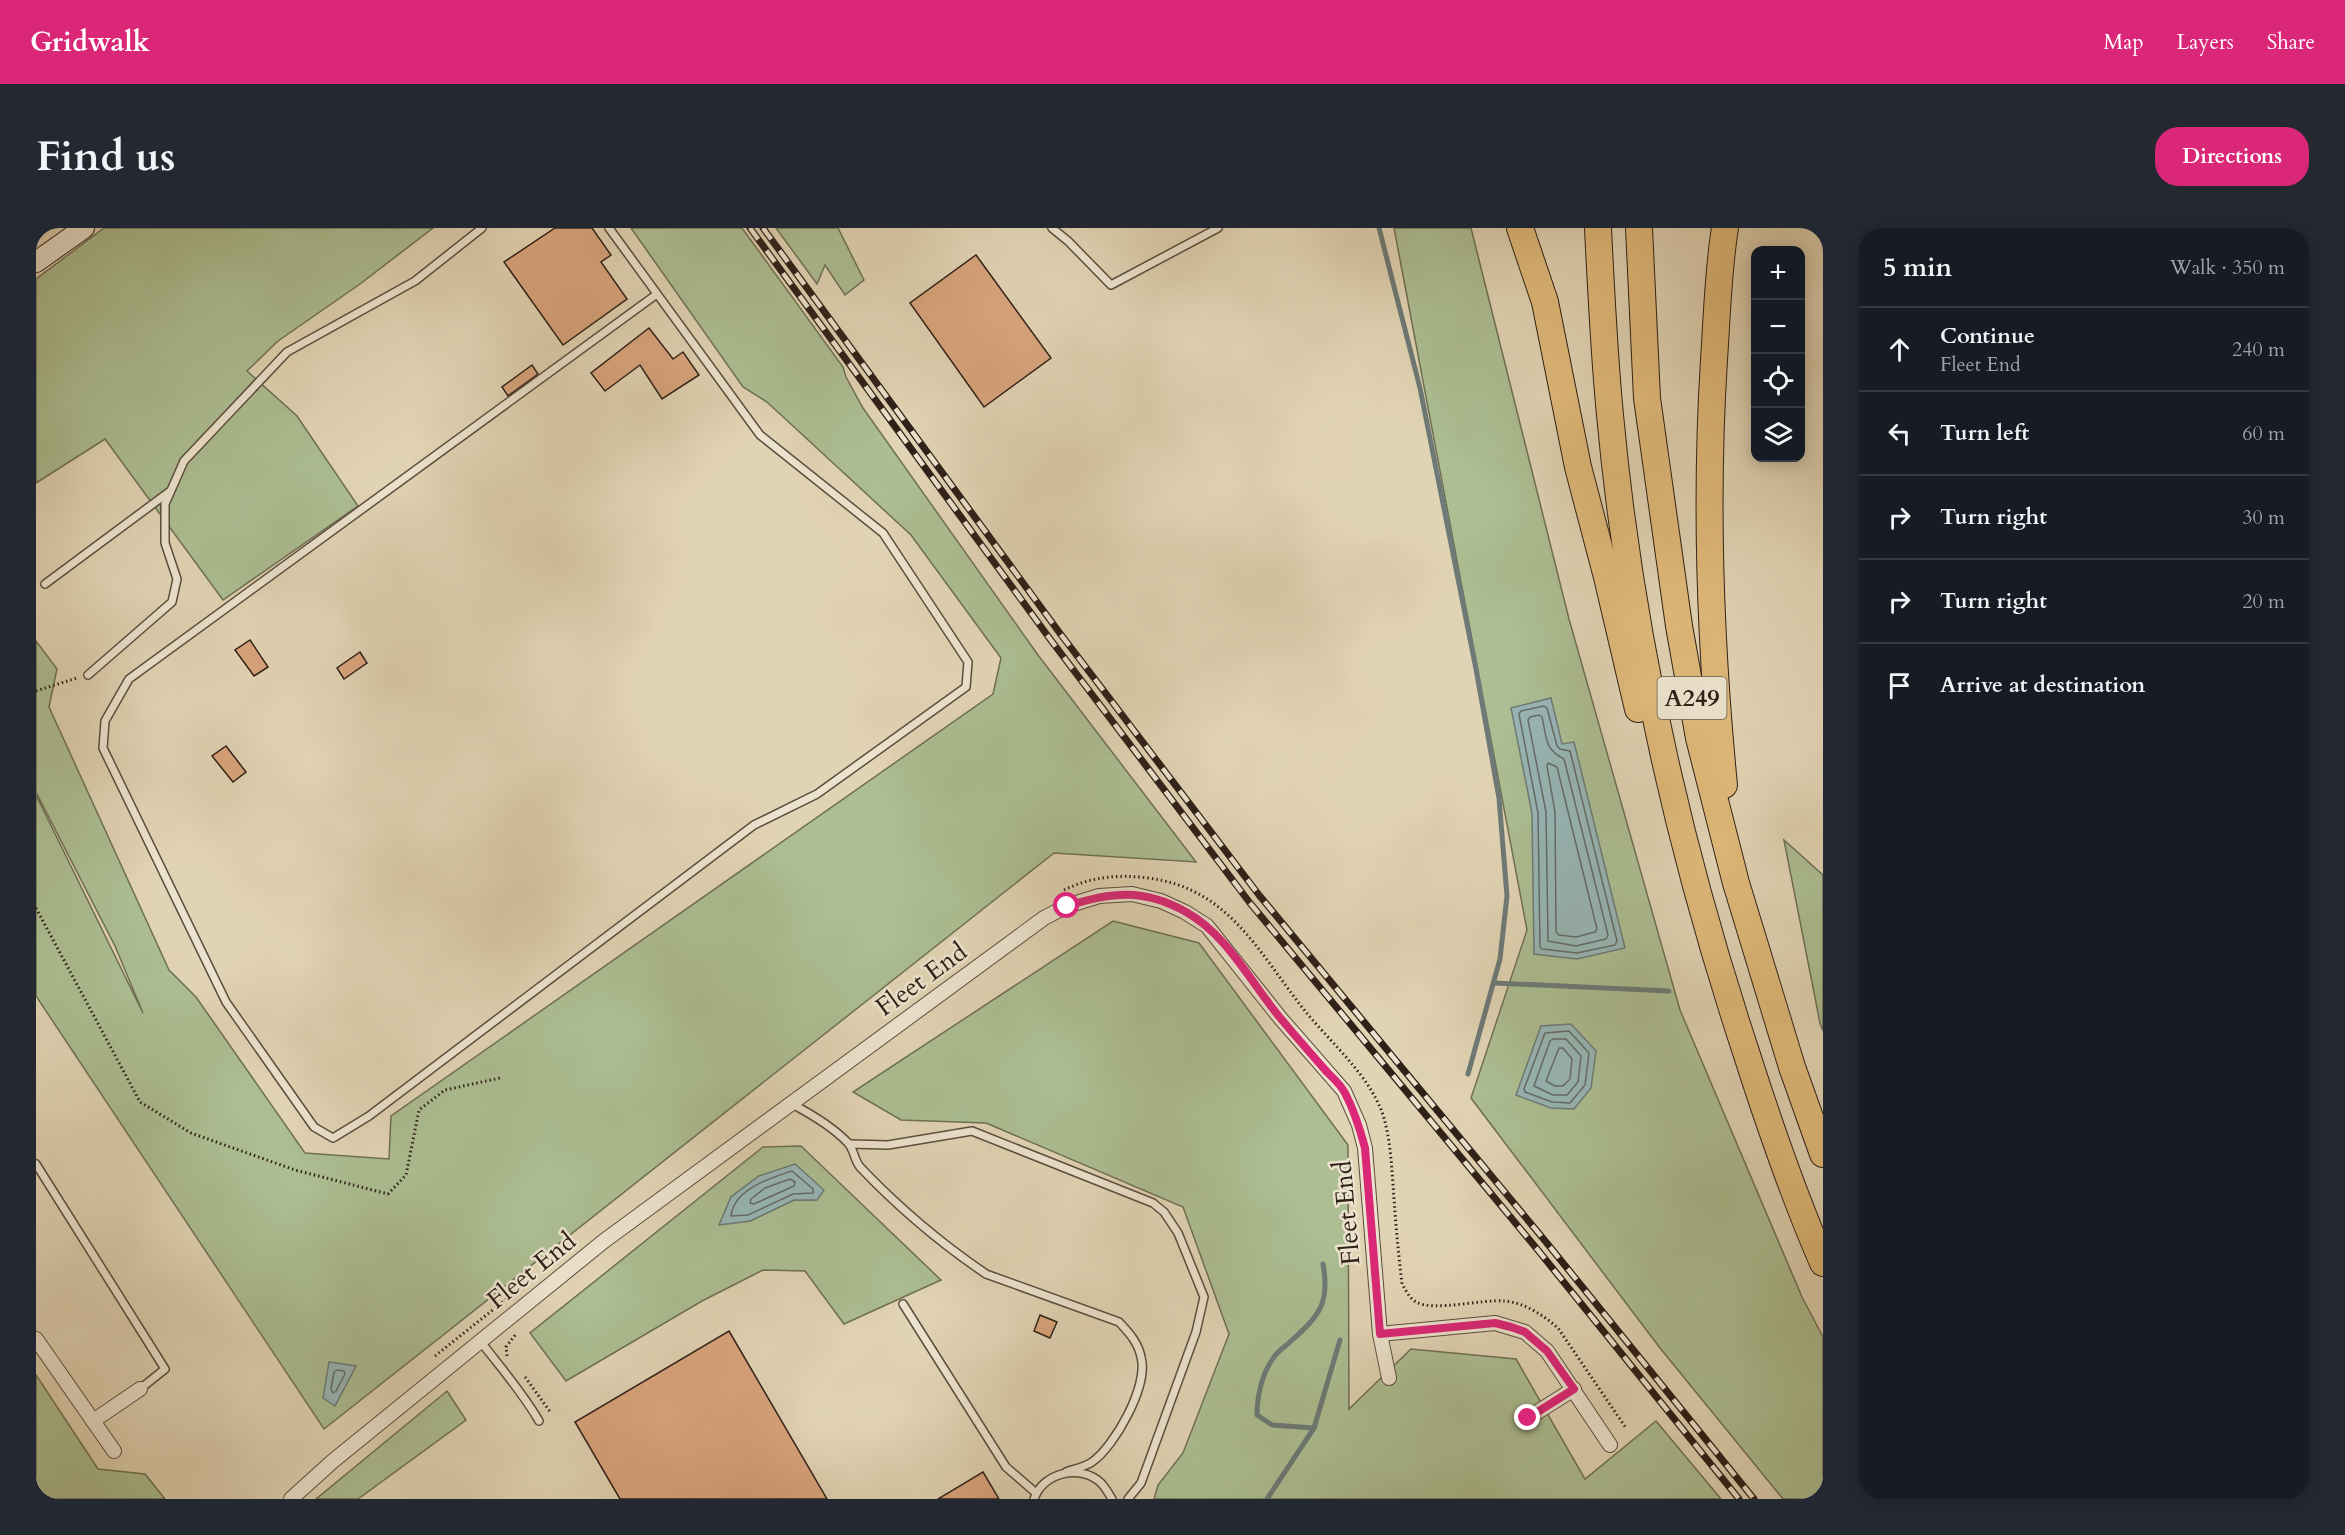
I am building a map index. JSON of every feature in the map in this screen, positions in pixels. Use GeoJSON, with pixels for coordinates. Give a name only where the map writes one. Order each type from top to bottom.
{"type":"FeatureCollection","features":[{"type":"Feature","properties":{"kind":"highway","name":"A249"},"geometry":{"type":"LineString","coordinates":[[1520,228],[1545,302],[1578,467],[1676,861],[1702,912]]}},
{"type":"Feature","properties":{"kind":"highway","name":"A249"},"geometry":{"type":"LineString","coordinates":[[1598,228],[1610,417],[1641,644],[1664,755],[1702,912],[1775,1141],[1823,1263]]}},
{"type":"Feature","properties":{"kind":"highway","name":"A249"},"geometry":{"type":"LineString","coordinates":[[1639,228],[1647,398],[1678,615],[1700,738],[1736,883],[1792,1067],[1823,1154]]}},
{"type":"Feature","properties":{"kind":"highway","name":"A249"},"geometry":{"type":"LineString","coordinates":[[1725,228],[1709,436],[1709,545],[1718,724],[1736,883]]}},
{"type":"Feature","properties":{"kind":"main road"},"geometry":{"type":"LineString","coordinates":[[36,262],[84,228]]}},
{"type":"Feature","properties":{"kind":"street","name":"Fleet End"},"geometry":{"type":"LineString","coordinates":[[291,1499],[333,1461],[604,1241],[1044,918],[1067,906],[1099,896],[1132,894],[1161,901],[1207,926],[1281,1019],[1344,1091],[1359,1125],[1365,1148],[1380,1334],[1389,1378]]}},
{"type":"Feature","properties":{"kind":"street"},"geometry":{"type":"LineString","coordinates":[[1380,1334],[1495,1323],[1525,1332],[1547,1351],[1610,1445]]}},
{"type":"Feature","properties":{"kind":"street"},"geometry":{"type":"LineString","coordinates":[[36,1339],[114,1451]]}},
{"type":"Feature","properties":{"kind":"street"},"geometry":{"type":"LineString","coordinates":[[93,1421],[140,1389]]}},
{"type":"Feature","properties":{"kind":"street"},"geometry":{"type":"LineString","coordinates":[[1528,1418],[1574,1389]]}},
{"type":"Feature","properties":{"kind":"lane"},"geometry":{"type":"LineString","coordinates":[[88,675],[172,602],[177,579],[165,543],[165,504],[183,461],[287,352],[415,281],[482,228]]}},
{"type":"Feature","properties":{"kind":"lane"},"geometry":{"type":"LineString","coordinates":[[609,228],[760,435],[883,533],[968,662],[966,687],[817,794],[754,825],[369,1116],[333,1138],[314,1127],[226,1002],[102,748],[105,721],[129,679],[657,294]]}},
{"type":"Feature","properties":{"kind":"lane"},"geometry":{"type":"LineString","coordinates":[[1052,228],[1111,285],[1218,228]]}},
{"type":"Feature","properties":{"kind":"lane"},"geometry":{"type":"LineString","coordinates":[[45,584],[171,490]]}},
{"type":"Feature","properties":{"kind":"lane"},"geometry":{"type":"LineString","coordinates":[[792,1104],[815,1116],[850,1144],[858,1165],[917,1220],[969,1262],[987,1274],[1119,1322],[1134,1338],[1142,1358],[1142,1376],[1133,1404],[1109,1446],[1091,1463],[1049,1479],[1035,1496],[1006,1467],[903,1304]]}},
{"type":"Feature","properties":{"kind":"lane"},"geometry":{"type":"LineString","coordinates":[[850,1144],[888,1145],[972,1131],[1153,1203],[1164,1212],[1178,1233],[1204,1297],[1196,1332],[1141,1483],[1128,1499]]}},
{"type":"Feature","properties":{"kind":"lane"},"geometry":{"type":"LineString","coordinates":[[36,1164],[165,1369],[140,1389]]}},
{"type":"Feature","properties":{"kind":"lane"},"geometry":{"type":"LineString","coordinates":[[481,1342],[515,1388],[526,1399],[539,1421]]}},
{"type":"Feature","properties":{"kind":"lane"},"geometry":{"type":"LineString","coordinates":[[1066,1472],[1085,1473],[1101,1483],[1112,1499]]}},
{"type":"Feature","properties":{"kind":"path"},"geometry":{"type":"LineString","coordinates":[[36,691],[88,675]]}},
{"type":"Feature","properties":{"kind":"path"},"geometry":{"type":"LineString","coordinates":[[1062,891],[1078,883],[1106,876],[1135,876],[1171,881],[1197,892],[1243,929],[1306,1011],[1358,1073],[1373,1094],[1382,1113],[1389,1141],[1402,1284],[1410,1297],[1427,1306],[1504,1301],[1525,1306],[1544,1316],[1558,1328],[1626,1428]]}},
{"type":"Feature","properties":{"kind":"path"},"geometry":{"type":"LineString","coordinates":[[36,908],[140,1102],[191,1133],[296,1170],[388,1194],[406,1175],[419,1110],[445,1090],[500,1078]]}},
{"type":"Feature","properties":{"kind":"path"},"geometry":{"type":"LineString","coordinates":[[434,1357],[514,1292]]}},
{"type":"Feature","properties":{"kind":"path"},"geometry":{"type":"LineString","coordinates":[[496,1306],[519,1331],[506,1347],[508,1356]]}},
{"type":"Feature","properties":{"kind":"path"},"geometry":{"type":"LineString","coordinates":[[521,1373],[551,1413]]}},
{"type":"Feature","properties":{"kind":"green space"},"geometry":{"type":"Polygon","coordinates":[[[104,228],[433,228],[360,284],[278,341],[247,371],[297,416],[358,506],[223,600],[105,439],[36,483],[36,279],[104,228]]]}},
{"type":"Feature","properties":{"kind":"green space"},"geometry":{"type":"Polygon","coordinates":[[[631,228],[742,228],[843,367],[863,408],[1038,655],[1196,862],[1054,853],[324,1429],[36,996],[36,795],[143,1013],[115,946],[36,792],[36,641],[57,669],[49,707],[169,970],[196,997],[305,1153],[389,1159],[391,1116],[993,694],[1001,658],[911,535],[767,402],[743,387],[631,228]]]}},
{"type":"Feature","properties":{"kind":"green space"},"geometry":{"type":"Polygon","coordinates":[[[776,228],[838,228],[864,280],[845,295],[825,265],[817,284],[776,228]]]}},
{"type":"Feature","properties":{"kind":"green space"},"geometry":{"type":"Polygon","coordinates":[[[1394,228],[1471,228],[1569,619],[1680,1010],[1802,1297],[1823,1337],[1823,1499],[1783,1499],[1660,1348],[1471,1098],[1527,930],[1394,228]]]}},
{"type":"Feature","properties":{"kind":"green space"},"geometry":{"type":"Polygon","coordinates":[[[1784,840],[1823,875],[1823,1031],[1820,1023],[1784,840]]]}},
{"type":"Feature","properties":{"kind":"green space"},"geometry":{"type":"Polygon","coordinates":[[[1113,921],[1199,943],[1348,1145],[1349,1409],[1411,1349],[1516,1359],[1585,1479],[1656,1421],[1721,1499],[1154,1499],[1158,1485],[1183,1453],[1229,1334],[1183,1207],[986,1123],[901,1120],[853,1092],[1113,921]]]}},
{"type":"Feature","properties":{"kind":"green space"},"geometry":{"type":"Polygon","coordinates":[[[801,1146],[941,1280],[844,1324],[805,1271],[763,1270],[702,1301],[566,1381],[530,1333],[763,1147],[801,1146]],[[759,1176],[731,1197],[720,1224],[750,1221],[794,1200],[817,1200],[759,1176]]]}},
{"type":"Feature","properties":{"kind":"green space"},"geometry":{"type":"Polygon","coordinates":[[[36,1375],[98,1469],[145,1474],[165,1499],[36,1499],[36,1375]]]}},
{"type":"Feature","properties":{"kind":"green space"},"geometry":{"type":"Polygon","coordinates":[[[447,1391],[466,1420],[358,1499],[316,1499],[447,1391]]]}},
{"type":"Feature","properties":{"kind":"water"},"geometry":{"type":"Polygon","coordinates":[[[1551,698],[1562,744],[1574,742],[1625,948],[1577,959],[1534,954],[1532,813],[1511,708],[1551,698]]]}},
{"type":"Feature","properties":{"kind":"water"},"geometry":{"type":"Polygon","coordinates":[[[1571,1024],[1596,1051],[1591,1088],[1574,1109],[1551,1108],[1516,1095],[1541,1026],[1571,1024]]]}},
{"type":"Feature","properties":{"kind":"water"},"geometry":{"type":"Polygon","coordinates":[[[795,1164],[824,1190],[817,1200],[794,1200],[750,1221],[719,1225],[731,1197],[759,1176],[795,1164]]]}},
{"type":"Feature","properties":{"kind":"water"},"geometry":{"type":"Polygon","coordinates":[[[329,1362],[356,1366],[335,1406],[323,1398],[329,1362]]]}},
{"type":"Feature","properties":{"kind":"building"},"geometry":{"type":"Polygon","coordinates":[[[555,228],[592,228],[611,255],[601,262],[627,299],[563,345],[504,262],[555,228]]]}},
{"type":"Feature","properties":{"kind":"building"},"geometry":{"type":"Polygon","coordinates":[[[976,255],[1051,358],[984,407],[910,303],[976,255]]]}},
{"type":"Feature","properties":{"kind":"building"},"geometry":{"type":"Polygon","coordinates":[[[649,328],[673,359],[683,352],[699,375],[662,399],[640,365],[605,391],[591,373],[649,328]]]}},
{"type":"Feature","properties":{"kind":"building"},"geometry":{"type":"Polygon","coordinates":[[[532,365],[538,374],[508,396],[502,387],[532,365]]]}},
{"type":"Feature","properties":{"kind":"building"},"geometry":{"type":"Polygon","coordinates":[[[250,640],[268,667],[254,676],[235,650],[250,640]]]}},
{"type":"Feature","properties":{"kind":"building"},"geometry":{"type":"Polygon","coordinates":[[[360,652],[367,663],[344,679],[337,668],[360,652]]]}},
{"type":"Feature","properties":{"kind":"building"},"geometry":{"type":"Polygon","coordinates":[[[226,746],[246,772],[233,782],[212,756],[226,746]]]}},
{"type":"Feature","properties":{"kind":"building"},"geometry":{"type":"Polygon","coordinates":[[[1040,1315],[1057,1322],[1050,1338],[1034,1331],[1040,1315]]]}},
{"type":"Feature","properties":{"kind":"building"},"geometry":{"type":"Polygon","coordinates":[[[729,1331],[827,1499],[620,1499],[575,1422],[729,1331]]]}},
{"type":"Feature","properties":{"kind":"building"},"geometry":{"type":"Polygon","coordinates":[[[983,1472],[999,1499],[938,1499],[983,1472]]]}},
{"type":"Feature","properties":{"kind":"waterway"},"geometry":{"type":"LineString","coordinates":[[1379,228],[1420,388],[1476,669],[1499,798],[1507,896],[1500,959],[1468,1074]]}},
{"type":"Feature","properties":{"kind":"waterway"},"geometry":{"type":"LineString","coordinates":[[1494,983],[1669,991]]}},
{"type":"Feature","properties":{"kind":"waterway"},"geometry":{"type":"LineString","coordinates":[[1314,1428],[1272,1425],[1257,1415],[1257,1408],[1261,1385],[1270,1363],[1316,1315],[1324,1299],[1323,1264]]}},
{"type":"Feature","properties":{"kind":"waterway"},"geometry":{"type":"LineString","coordinates":[[1267,1499],[1314,1428],[1340,1340]]}},
{"type":"Feature","properties":{"kind":"railway"},"geometry":{"type":"LineString","coordinates":[[750,228],[1050,639],[1250,903],[1537,1249],[1739,1499]]}},
{"type":"Feature","properties":{"kind":"railway"},"geometry":{"type":"LineString","coordinates":[[763,228],[1059,632],[1259,895],[1546,1242],[1754,1499]]}},
{"type":"Feature","properties":{"kind":"route"},"geometry":{"type":"LineString","coordinates":[[1067,906],[1099,896],[1132,894],[1161,901],[1207,926],[1281,1019],[1344,1091],[1359,1125],[1365,1148],[1380,1334],[1495,1323],[1525,1332],[1547,1351],[1574,1389],[1528,1418]]}}]}
